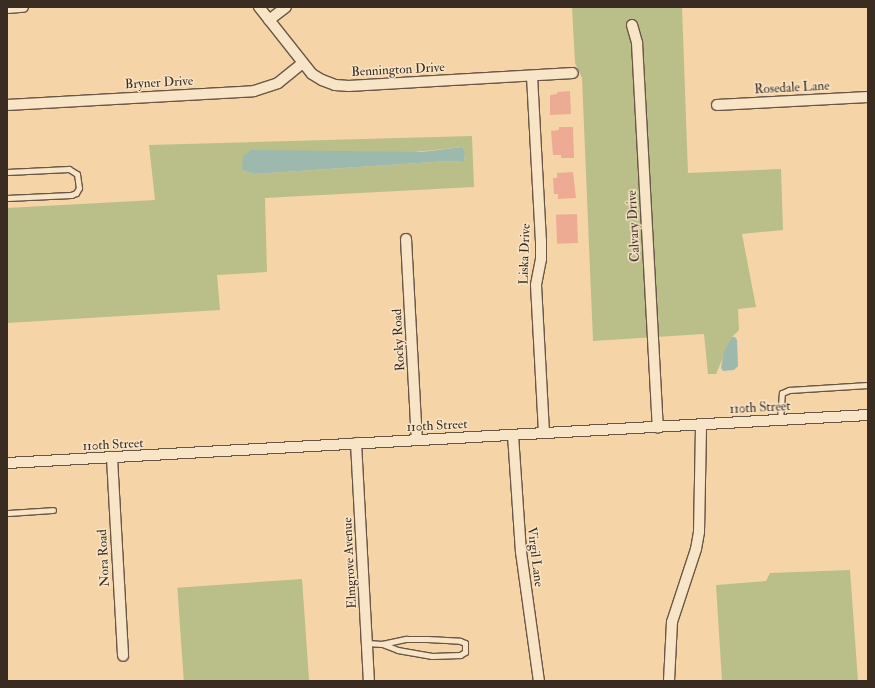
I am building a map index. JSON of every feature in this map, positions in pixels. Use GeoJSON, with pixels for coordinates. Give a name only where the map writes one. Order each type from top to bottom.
{"type":"FeatureCollection","features":[{"type":"Feature","properties":{"kind":"street"},"geometry":{"type":"LineString","coordinates":[[7,8],[23,7]]}},
{"type":"Feature","properties":{"kind":"street","name":"Bennington Drive"},"geometry":{"type":"LineString","coordinates":[[259,7],[312,74],[334,85],[349,86],[573,74]]}},
{"type":"Feature","properties":{"kind":"street"},"geometry":{"type":"LineString","coordinates":[[269,20],[286,7]]}},
{"type":"Feature","properties":{"kind":"street","name":"Calvary Drive"},"geometry":{"type":"LineString","coordinates":[[632,25],[638,43],[658,427]]}},
{"type":"Feature","properties":{"kind":"street","name":"Bryner Drive"},"geometry":{"type":"LineString","coordinates":[[7,105],[254,91],[278,83],[303,63]]}},
{"type":"Feature","properties":{"kind":"street","name":"Liska Drive"},"geometry":{"type":"LineString","coordinates":[[532,76],[541,241],[536,284],[544,433]]}},
{"type":"Feature","properties":{"kind":"street","name":"Rosedale Lane"},"geometry":{"type":"LineString","coordinates":[[717,105],[868,97]]}},
{"type":"Feature","properties":{"kind":"street","name":"Rocky Road"},"geometry":{"type":"LineString","coordinates":[[406,239],[417,440]]}},
{"type":"Feature","properties":{"kind":"street","name":"110th Street"},"geometry":{"type":"LineString","coordinates":[[7,463],[868,415]]}},
{"type":"Feature","properties":{"kind":"street"},"geometry":{"type":"LineString","coordinates":[[669,681],[672,622],[696,549],[699,532],[701,425]]}},
{"type":"Feature","properties":{"kind":"street","name":"Virgil Lane"},"geometry":{"type":"LineString","coordinates":[[513,435],[520,538],[539,681]]}},
{"type":"Feature","properties":{"kind":"street","name":"Elmgrove Avenue"},"geometry":{"type":"LineString","coordinates":[[356,443],[369,681]]}},
{"type":"Feature","properties":{"kind":"street","name":"Nora Road"},"geometry":{"type":"LineString","coordinates":[[112,458],[123,656]]}},
{"type":"Feature","properties":{"kind":"lane"},"geometry":{"type":"LineString","coordinates":[[7,172],[69,169],[77,174],[79,188],[71,195],[7,198]]}},
{"type":"Feature","properties":{"kind":"lane"},"geometry":{"type":"LineString","coordinates":[[780,420],[780,400],[782,393],[789,390],[868,385]]}},
{"type":"Feature","properties":{"kind":"lane"},"geometry":{"type":"LineString","coordinates":[[7,513],[54,510]]}},
{"type":"Feature","properties":{"kind":"lane"},"geometry":{"type":"LineString","coordinates":[[367,643],[382,644],[406,639],[427,639],[460,641],[465,643],[466,647],[465,652],[460,655],[432,656],[398,650],[382,644]]}},
{"type":"Feature","properties":{"kind":"green space"},"geometry":{"type":"Polygon","coordinates":[[[572,7],[682,7],[688,173],[781,169],[783,230],[742,234],[756,307],[738,309],[739,330],[732,337],[716,374],[708,374],[704,334],[593,341],[582,78],[575,63],[572,7]]]}},
{"type":"Feature","properties":{"kind":"green space"},"geometry":{"type":"Polygon","coordinates":[[[472,136],[474,187],[265,198],[267,272],[217,275],[220,310],[7,323],[7,208],[155,200],[149,145],[472,136]],[[463,147],[242,170],[254,174],[448,161],[464,162],[465,153],[463,147]]]}},
{"type":"Feature","properties":{"kind":"green space"},"geometry":{"type":"Polygon","coordinates":[[[850,570],[858,681],[722,681],[716,585],[766,581],[770,573],[850,570]]]}},
{"type":"Feature","properties":{"kind":"green space"},"geometry":{"type":"Polygon","coordinates":[[[302,579],[309,681],[184,681],[177,588],[302,579]]]}},
{"type":"Feature","properties":{"kind":"shaded area"},"geometry":{"type":"Polygon","coordinates":[[[463,147],[465,153],[464,162],[448,161],[254,174],[242,170],[243,156],[251,150],[421,152],[463,147]]]}},
{"type":"Feature","properties":{"kind":"shaded area"},"geometry":{"type":"Polygon","coordinates":[[[732,337],[735,337],[737,340],[738,366],[734,370],[723,371],[721,368],[724,352],[732,337]]]}},
{"type":"Feature","properties":{"kind":"building"},"geometry":{"type":"Polygon","coordinates":[[[570,91],[571,114],[550,115],[550,95],[557,94],[557,92],[570,91]]]}},
{"type":"Feature","properties":{"kind":"building"},"geometry":{"type":"Polygon","coordinates":[[[559,127],[573,127],[574,158],[561,158],[561,155],[553,155],[551,131],[559,130],[559,127]]]}},
{"type":"Feature","properties":{"kind":"building"},"geometry":{"type":"Polygon","coordinates":[[[573,172],[576,198],[558,199],[558,194],[554,194],[553,178],[557,178],[557,173],[573,172]]]}},
{"type":"Feature","properties":{"kind":"building"},"geometry":{"type":"Polygon","coordinates":[[[577,214],[578,243],[557,244],[556,215],[577,214]]]}}]}
